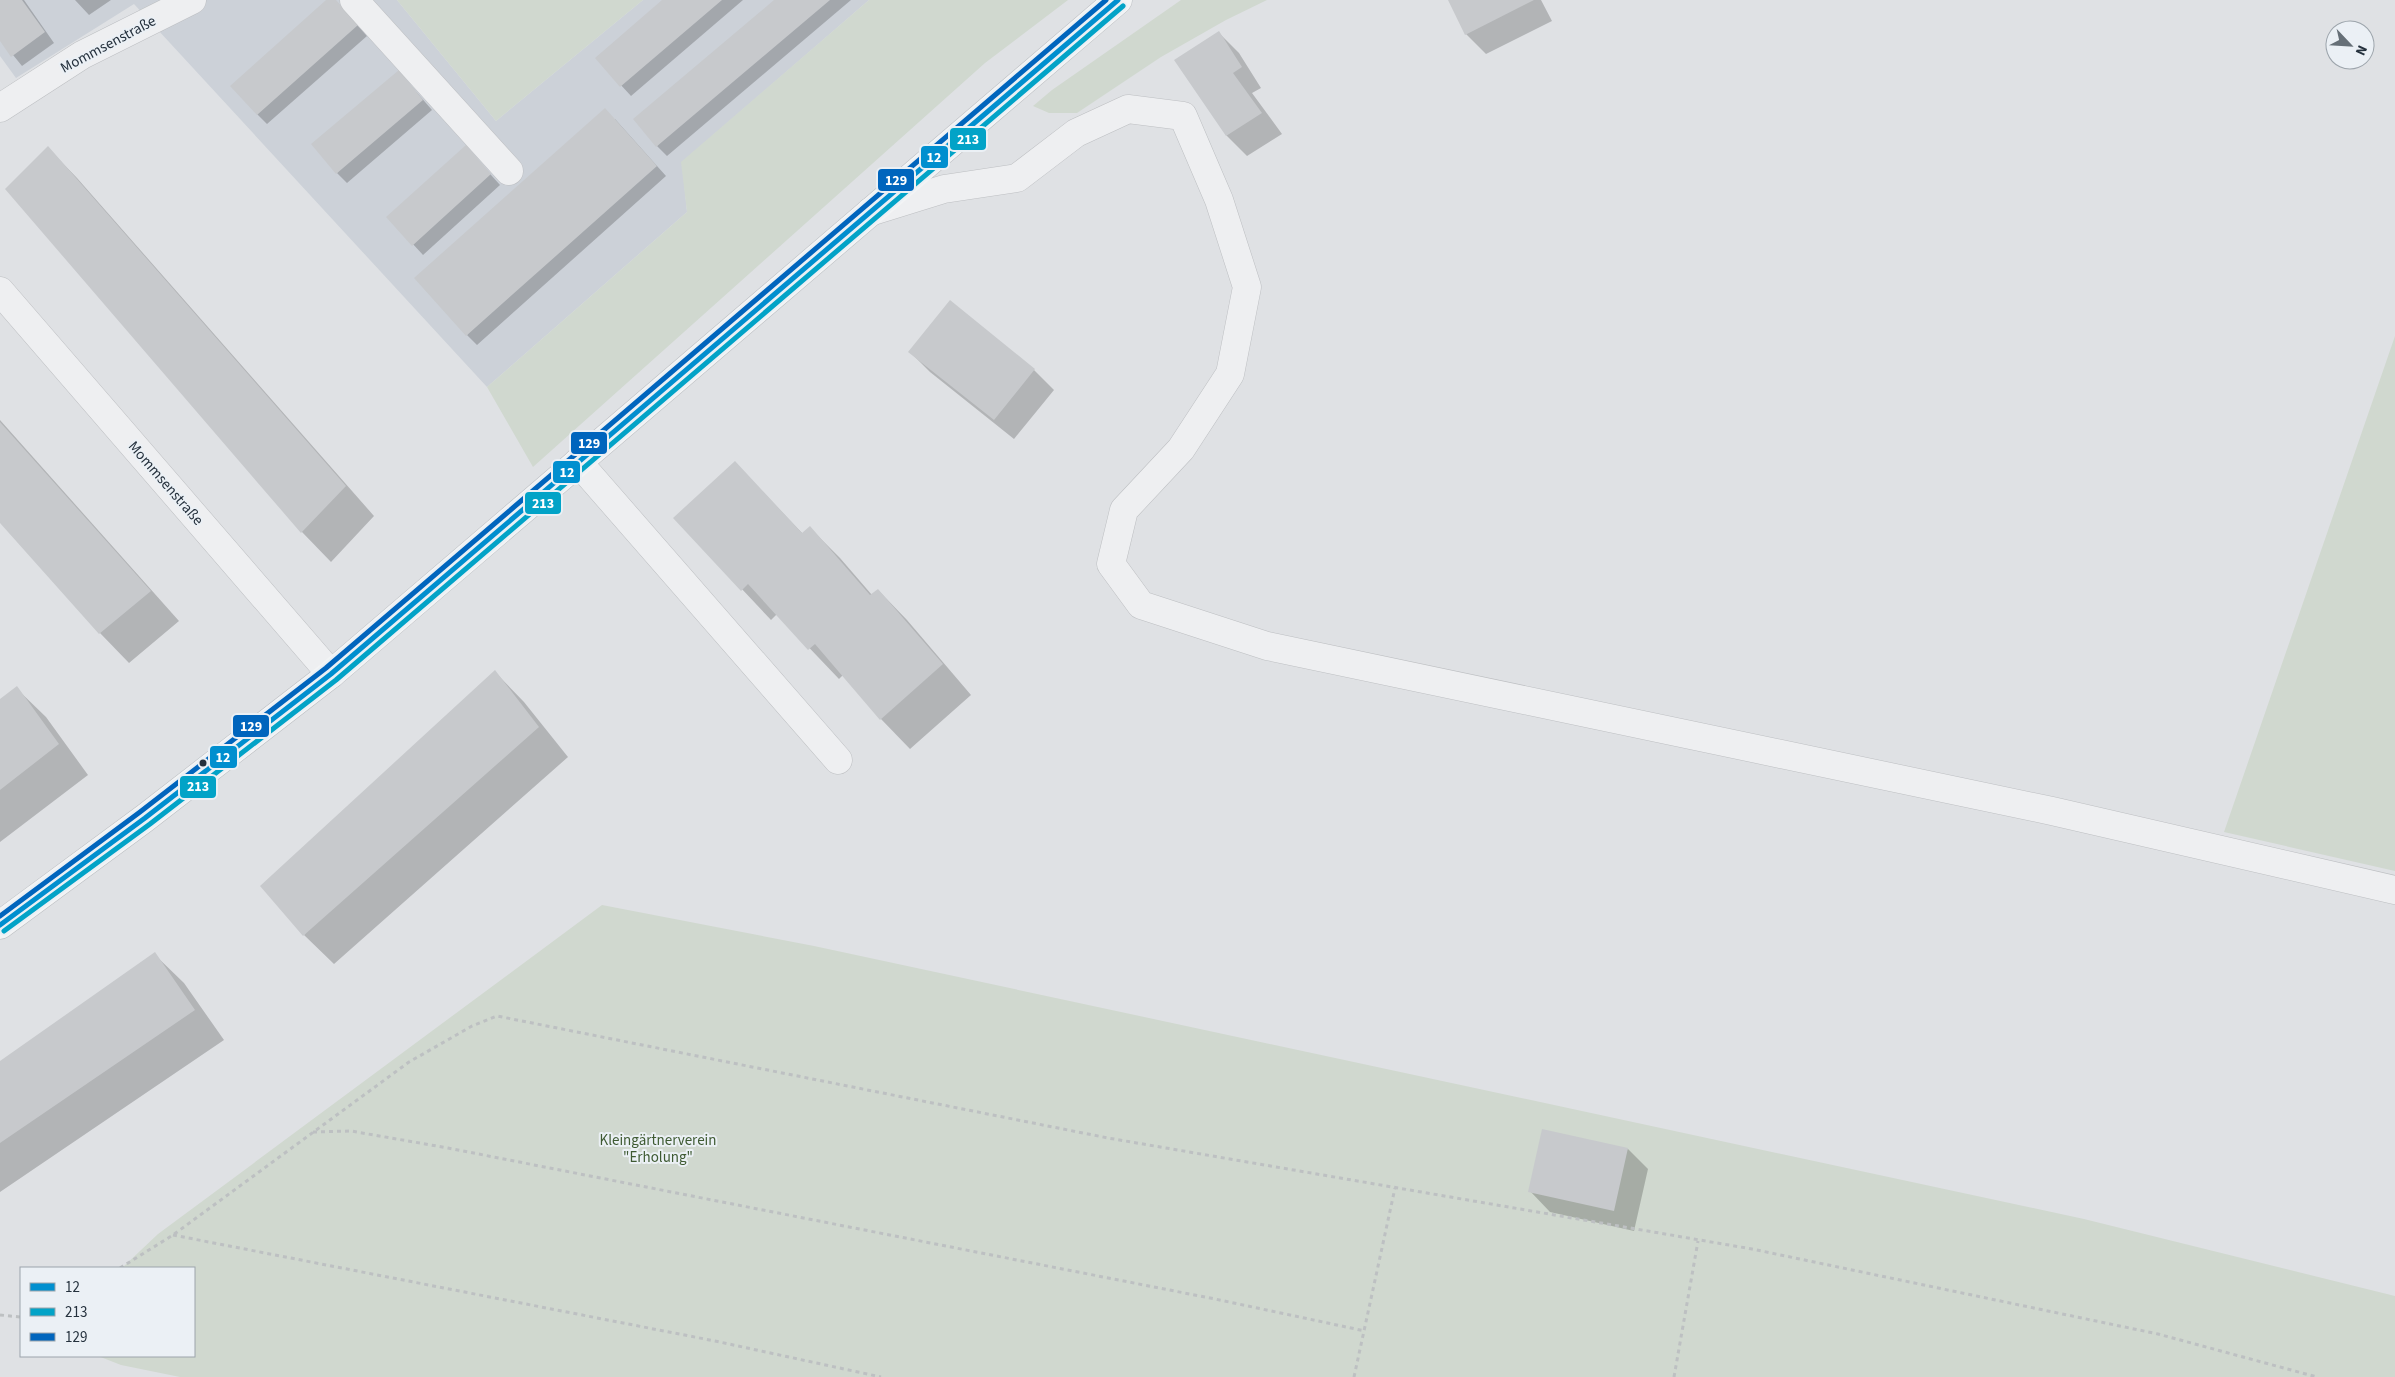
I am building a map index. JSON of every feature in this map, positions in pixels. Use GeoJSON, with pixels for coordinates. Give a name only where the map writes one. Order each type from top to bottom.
{"type":"FeatureCollection","features":[{"type":"Feature","properties":{"kind":"main road"},"geometry":{"type":"LineString","coordinates":[[0,925],[152,812],[331,674],[1118,0]]}},
{"type":"Feature","properties":{"kind":"street","name":"Mommsenstraße"},"geometry":{"type":"LineString","coordinates":[[0,108],[82,55],[192,0]]}},
{"type":"Feature","properties":{"kind":"street"},"geometry":{"type":"LineString","coordinates":[[354,0],[508,171]]}},
{"type":"Feature","properties":{"kind":"street"},"geometry":{"type":"LineString","coordinates":[[870,212],[944,189],[1017,178],[1076,133],[1128,109],[1183,116],[1220,200],[1247,287],[1230,374],[1181,449],[1124,510],[1111,564],[1141,605],[1267,646],[2042,809],[2395,890]]}},
{"type":"Feature","properties":{"kind":"street","name":"Mommsenstraße"},"geometry":{"type":"LineString","coordinates":[[0,291],[331,674]]}},
{"type":"Feature","properties":{"kind":"street"},"geometry":{"type":"LineString","coordinates":[[578,462],[838,760]]}},
{"type":"Feature","properties":{"kind":"path"},"geometry":{"type":"LineString","coordinates":[[122,1267],[172,1235],[409,1062],[472,1026],[497,1016],[1108,1138],[1752,1249],[2158,1334],[2316,1377]]}},
{"type":"Feature","properties":{"kind":"path"},"geometry":{"type":"LineString","coordinates":[[313,1132],[351,1131],[448,1148],[1215,1299],[1365,1331]]}},
{"type":"Feature","properties":{"kind":"path"},"geometry":{"type":"LineString","coordinates":[[1354,1377],[1395,1188]]}},
{"type":"Feature","properties":{"kind":"path"},"geometry":{"type":"LineString","coordinates":[[172,1235],[715,1341],[881,1377]]}},
{"type":"Feature","properties":{"kind":"path"},"geometry":{"type":"LineString","coordinates":[[1674,1377],[1698,1241]]}},
{"type":"Feature","properties":{"kind":"path"},"geometry":{"type":"LineString","coordinates":[[0,1316],[20,1317]]}},
{"type":"Feature","properties":{"kind":"shaded area"},"geometry":{"type":"Polygon","coordinates":[[[0,0],[397,0],[496,121],[643,0],[869,0],[682,162],[687,212],[487,387],[134,4],[16,78],[0,56],[0,0]]]}},
{"type":"Feature","properties":{"kind":"green space"},"geometry":{"type":"Polygon","coordinates":[[[397,0],[643,0],[496,121],[397,0]]]}},
{"type":"Feature","properties":{"kind":"green space"},"geometry":{"type":"Polygon","coordinates":[[[869,0],[1068,0],[985,63],[533,467],[487,387],[687,212],[681,162],[869,0]]]}},
{"type":"Feature","properties":{"kind":"green space"},"geometry":{"type":"Polygon","coordinates":[[[1181,0],[1267,0],[1226,20],[1161,57],[1077,113],[1049,113],[1033,106],[1052,90],[1181,0]]]}},
{"type":"Feature","properties":{"kind":"green space"},"geometry":{"type":"Polygon","coordinates":[[[2395,336],[2395,871],[2224,832],[2395,336]]]}},
{"type":"Feature","properties":{"kind":"green space","name":"Kleingärtnerverein \"Erholung\""},"geometry":{"type":"Polygon","coordinates":[[[602,905],[814,946],[2084,1219],[2395,1296],[2395,1377],[180,1377],[121,1365],[101,1357],[195,1357],[195,1267],[123,1267],[158,1234],[602,905]]]}},
{"type":"Feature","properties":{"kind":"building"},"geometry":{"type":"Polygon","coordinates":[[[0,0],[22,0],[45,32],[11,57],[0,41],[0,0]]]}},
{"type":"Feature","properties":{"kind":"building"},"geometry":{"type":"Polygon","coordinates":[[[326,0],[336,0],[358,25],[257,115],[230,86],[326,0]]]}},
{"type":"Feature","properties":{"kind":"building"},"geometry":{"type":"Polygon","coordinates":[[[662,0],[722,0],[620,87],[595,58],[662,0]]]}},
{"type":"Feature","properties":{"kind":"building"},"geometry":{"type":"Polygon","coordinates":[[[774,0],[830,0],[656,147],[633,119],[774,0]]]}},
{"type":"Feature","properties":{"kind":"building"},"geometry":{"type":"Polygon","coordinates":[[[1448,0],[1534,0],[1465,35],[1448,0]]]}},
{"type":"Feature","properties":{"kind":"building"},"geometry":{"type":"Polygon","coordinates":[[[1219,31],[1242,67],[1233,73],[1262,113],[1226,136],[1174,60],[1219,31]]]}},
{"type":"Feature","properties":{"kind":"building"},"geometry":{"type":"Polygon","coordinates":[[[399,70],[423,100],[336,174],[311,144],[399,70]]]}},
{"type":"Feature","properties":{"kind":"building"},"geometry":{"type":"Polygon","coordinates":[[[605,108],[657,166],[466,336],[414,278],[605,108]]]}},
{"type":"Feature","properties":{"kind":"building"},"geometry":{"type":"Polygon","coordinates":[[[466,145],[491,174],[412,246],[386,217],[466,145]]]}},
{"type":"Feature","properties":{"kind":"building"},"geometry":{"type":"Polygon","coordinates":[[[48,146],[346,486],[301,533],[5,189],[48,146]]]}},
{"type":"Feature","properties":{"kind":"building"},"geometry":{"type":"Polygon","coordinates":[[[950,300],[1035,369],[994,420],[908,352],[950,300]]]}},
{"type":"Feature","properties":{"kind":"building"},"geometry":{"type":"Polygon","coordinates":[[[0,422],[151,591],[99,634],[0,523],[0,422]]]}},
{"type":"Feature","properties":{"kind":"building"},"geometry":{"type":"Polygon","coordinates":[[[735,461],[802,533],[810,526],[870,595],[878,589],[943,664],[880,720],[815,644],[808,650],[748,584],[741,591],[673,518],[735,461]]]}},
{"type":"Feature","properties":{"kind":"building"},"geometry":{"type":"Polygon","coordinates":[[[495,670],[539,727],[303,936],[260,886],[495,670]]]}},
{"type":"Feature","properties":{"kind":"building"},"geometry":{"type":"Polygon","coordinates":[[[17,686],[59,744],[0,790],[0,699],[17,686]]]}},
{"type":"Feature","properties":{"kind":"building"},"geometry":{"type":"Polygon","coordinates":[[[155,952],[195,1010],[0,1143],[0,1061],[155,952]]]}},
{"type":"Feature","properties":{"kind":"building"},"geometry":{"type":"Polygon","coordinates":[[[1542,1129],[1628,1148],[1614,1211],[1528,1192],[1542,1129]]]}},
{"type":"Feature","properties":{"kind":"transit line","name":"129"},"geometry":{"type":"LineString","coordinates":[[0,916],[140,812],[326,668],[1106,0]]}},
{"type":"Feature","properties":{"kind":"transit line","name":"12"},"geometry":{"type":"LineString","coordinates":[[0,925],[145,818],[331,674],[1118,0]]}},
{"type":"Feature","properties":{"kind":"transit line","name":"213"},"geometry":{"type":"LineString","coordinates":[[4,931],[150,824],[336,680],[1123,6]]}}]}
